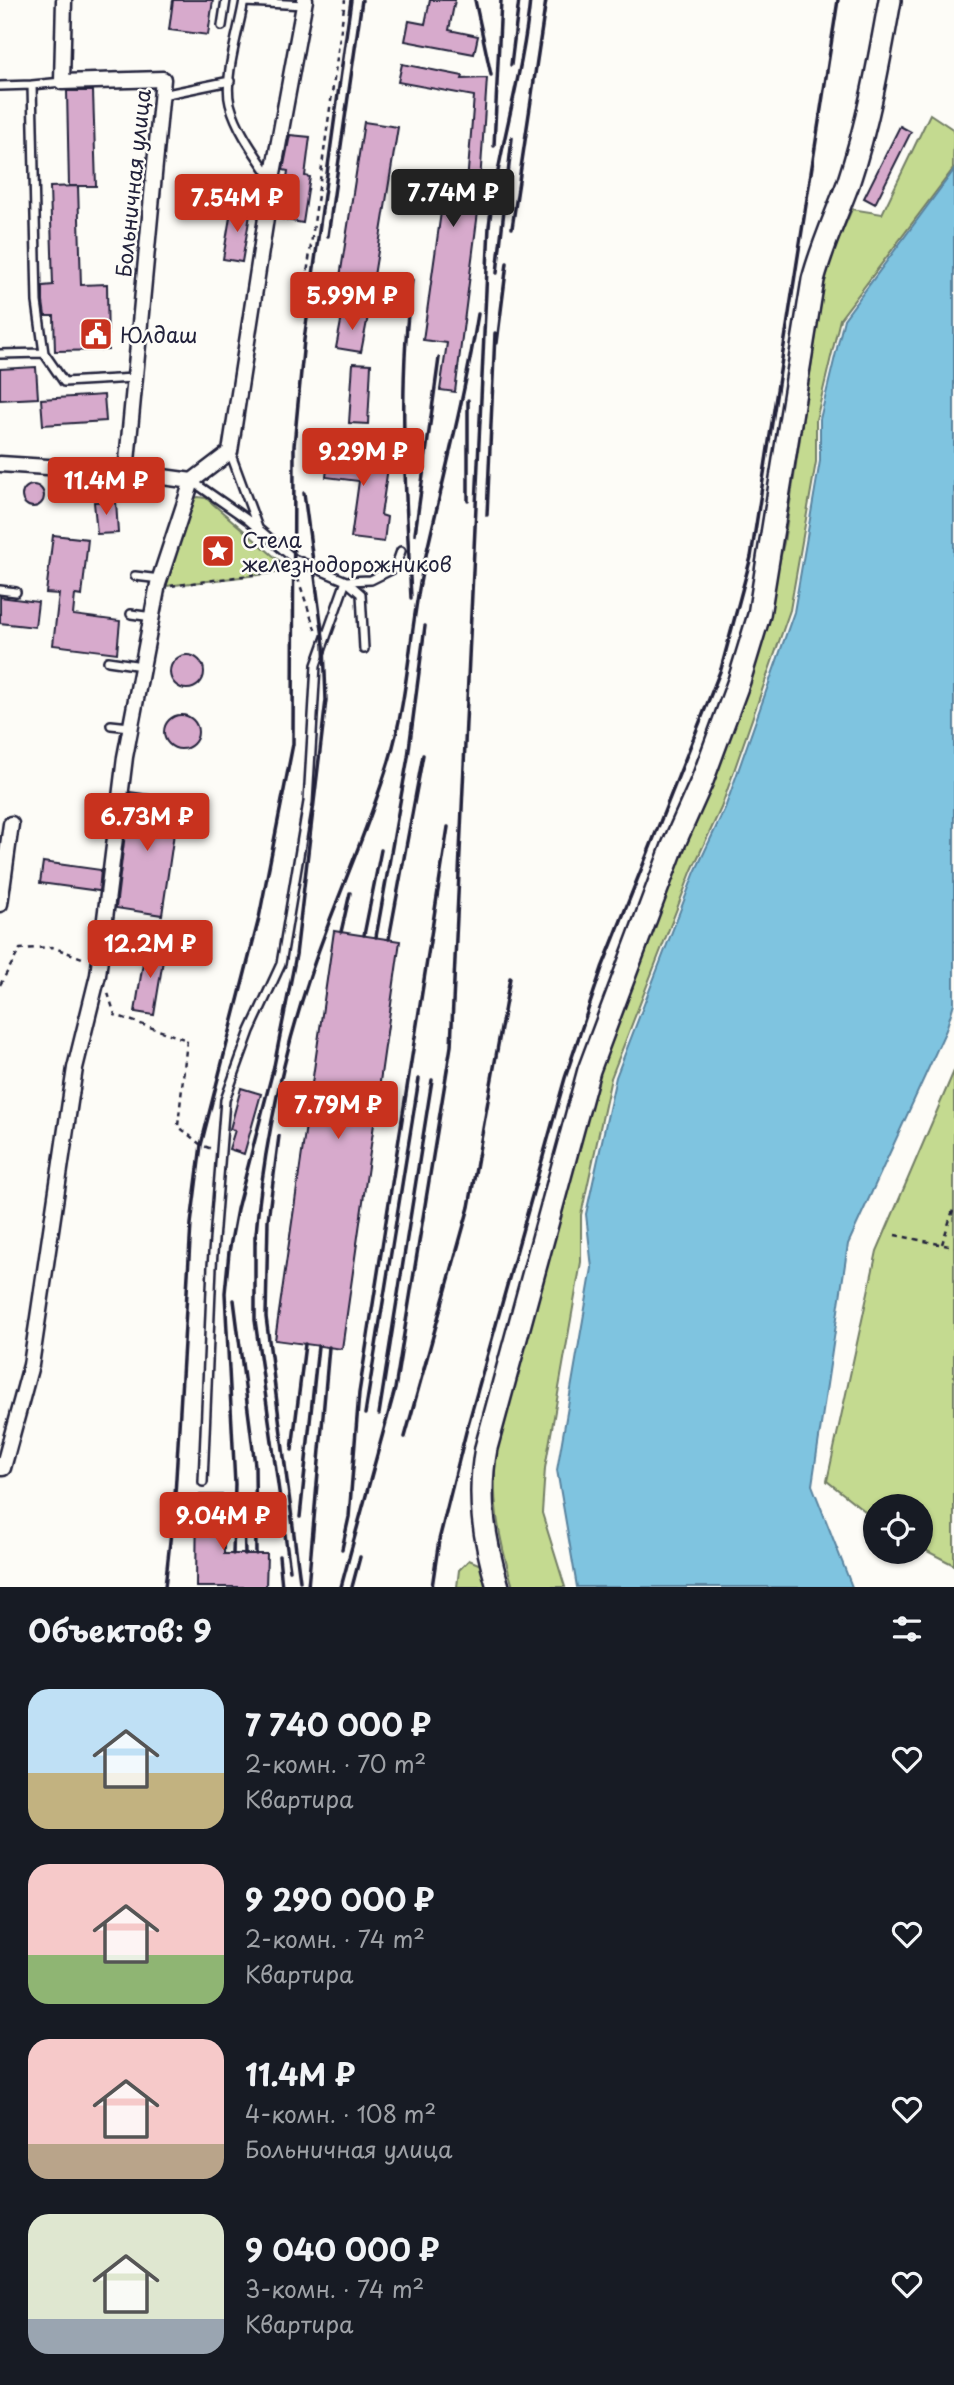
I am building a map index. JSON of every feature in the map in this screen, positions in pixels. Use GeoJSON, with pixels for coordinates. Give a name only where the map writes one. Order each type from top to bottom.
{"type":"FeatureCollection","features":[{"type":"Feature","properties":{"kind":"main road"},"geometry":{"type":"LineString","coordinates":[[498,1587],[480,1501],[486,1448],[589,1070],[673,846],[702,781],[739,681],[759,615],[813,280],[822,247],[848,183],[873,91],[890,0]]}},
{"type":"Feature","properties":{"kind":"street"},"geometry":{"type":"LineString","coordinates":[[62,82],[64,0]]}},
{"type":"Feature","properties":{"kind":"street"},"geometry":{"type":"LineString","coordinates":[[2,1468],[31,1365],[75,1068],[99,964],[130,727],[152,617],[159,584],[192,481],[230,452],[272,179],[305,3]]}},
{"type":"Feature","properties":{"kind":"street","name":"Больничная улица"},"geometry":{"type":"LineString","coordinates":[[62,82],[163,79],[126,472]]}},
{"type":"Feature","properties":{"kind":"street"},"geometry":{"type":"LineString","coordinates":[[0,464],[126,472],[192,481]]}},
{"type":"Feature","properties":{"kind":"street"},"geometry":{"type":"LineString","coordinates":[[0,904],[11,824]]}},
{"type":"Feature","properties":{"kind":"lane"},"geometry":{"type":"LineString","coordinates":[[222,26],[226,0]]}},
{"type":"Feature","properties":{"kind":"lane"},"geometry":{"type":"LineString","coordinates":[[272,179],[247,142],[230,102],[230,81],[244,1],[305,3]]}},
{"type":"Feature","properties":{"kind":"lane"},"geometry":{"type":"LineString","coordinates":[[161,95],[230,81]]}},
{"type":"Feature","properties":{"kind":"lane"},"geometry":{"type":"LineString","coordinates":[[0,86],[62,82]]}},
{"type":"Feature","properties":{"kind":"lane"},"geometry":{"type":"LineString","coordinates":[[32,85],[37,302],[44,353],[64,382],[134,379]]}},
{"type":"Feature","properties":{"kind":"lane"},"geometry":{"type":"LineString","coordinates":[[0,354],[44,353]]}},
{"type":"Feature","properties":{"kind":"lane"},"geometry":{"type":"LineString","coordinates":[[230,452],[258,528]]}},
{"type":"Feature","properties":{"kind":"lane"},"geometry":{"type":"LineString","coordinates":[[0,464],[0,470]]}},
{"type":"Feature","properties":{"kind":"lane"},"geometry":{"type":"LineString","coordinates":[[192,481],[258,528],[294,559],[346,581],[361,594],[365,649]]}},
{"type":"Feature","properties":{"kind":"lane"},"geometry":{"type":"LineString","coordinates":[[346,581],[371,580],[395,568],[401,551]]}},
{"type":"Feature","properties":{"kind":"lane"},"geometry":{"type":"LineString","coordinates":[[135,576],[159,584]]}},
{"type":"Feature","properties":{"kind":"lane"},"geometry":{"type":"LineString","coordinates":[[203,1482],[225,1100],[250,1031],[281,964],[308,802],[316,665],[346,581]]}},
{"type":"Feature","properties":{"kind":"lane"},"geometry":{"type":"LineString","coordinates":[[0,590],[16,592]]}},
{"type":"Feature","properties":{"kind":"lane"},"geometry":{"type":"LineString","coordinates":[[131,614],[152,617]]}},
{"type":"Feature","properties":{"kind":"lane"},"geometry":{"type":"LineString","coordinates":[[108,661],[142,666]]}},
{"type":"Feature","properties":{"kind":"lane"},"geometry":{"type":"LineString","coordinates":[[111,725],[130,727]]}},
{"type":"Feature","properties":{"kind":"path"},"geometry":{"type":"LineString","coordinates":[[302,310],[345,0]]}},
{"type":"Feature","properties":{"kind":"path"},"geometry":{"type":"LineString","coordinates":[[271,551],[286,570]]}},
{"type":"Feature","properties":{"kind":"path"},"geometry":{"type":"LineString","coordinates":[[159,584],[295,570],[322,650]]}},
{"type":"Feature","properties":{"kind":"path"},"geometry":{"type":"LineString","coordinates":[[0,985],[20,949],[52,947],[99,964]]}},
{"type":"Feature","properties":{"kind":"path"},"geometry":{"type":"LineString","coordinates":[[107,989],[115,1015],[187,1040],[178,1126],[201,1145],[220,1153]]}},
{"type":"Feature","properties":{"kind":"path"},"geometry":{"type":"LineString","coordinates":[[942,1245],[954,1207]]}},
{"type":"Feature","properties":{"kind":"path"},"geometry":{"type":"LineString","coordinates":[[895,1235],[954,1247]]}},
{"type":"Feature","properties":{"kind":"green space"},"geometry":{"type":"Polygon","coordinates":[[[930,114],[954,130],[953,169],[840,319],[816,420],[816,462],[790,610],[721,808],[692,870],[611,1078],[581,1215],[581,1262],[545,1468],[542,1513],[565,1587],[513,1587],[497,1519],[496,1450],[597,1073],[649,933],[707,793],[767,617],[784,542],[826,269],[852,209],[882,214],[930,114]]]}},
{"type":"Feature","properties":{"kind":"green space"},"geometry":{"type":"Polygon","coordinates":[[[206,498],[291,571],[166,586],[193,499],[206,498]]]}},
{"type":"Feature","properties":{"kind":"green space"},"geometry":{"type":"Polygon","coordinates":[[[954,1071],[954,1565],[933,1554],[933,1494],[863,1494],[863,1510],[827,1481],[877,1251],[954,1071]]]}},
{"type":"Feature","properties":{"kind":"green space"},"geometry":{"type":"Polygon","coordinates":[[[469,1560],[481,1565],[487,1587],[457,1587],[459,1570],[469,1560]]]}},
{"type":"Feature","properties":{"kind":"water"},"geometry":{"type":"Polygon","coordinates":[[[954,170],[954,1003],[946,1030],[848,1244],[812,1485],[852,1587],[577,1587],[557,1470],[592,1268],[586,1214],[616,1077],[695,872],[725,808],[794,612],[820,461],[820,419],[844,319],[954,170]]]}},
{"type":"Feature","properties":{"kind":"building"},"geometry":{"type":"Polygon","coordinates":[[[173,0],[213,0],[208,35],[169,30],[173,0]]]}},
{"type":"Feature","properties":{"kind":"building"},"geometry":{"type":"Polygon","coordinates":[[[430,0],[455,0],[449,30],[478,36],[474,54],[405,41],[409,21],[425,24],[430,0]]]}},
{"type":"Feature","properties":{"kind":"building"},"geometry":{"type":"Polygon","coordinates":[[[402,64],[463,76],[462,79],[487,78],[478,212],[455,392],[440,390],[447,343],[423,340],[442,205],[465,208],[474,96],[398,82],[402,64]]]}},
{"type":"Feature","properties":{"kind":"building"},"geometry":{"type":"Polygon","coordinates":[[[67,91],[93,91],[96,186],[69,186],[67,91]]]}},
{"type":"Feature","properties":{"kind":"building"},"geometry":{"type":"Polygon","coordinates":[[[364,122],[398,127],[373,282],[340,277],[364,122]]]}},
{"type":"Feature","properties":{"kind":"building"},"geometry":{"type":"Polygon","coordinates":[[[900,126],[911,132],[875,204],[864,198],[900,126]]]}},
{"type":"Feature","properties":{"kind":"building"},"geometry":{"type":"Polygon","coordinates":[[[290,135],[310,137],[305,176],[310,177],[303,223],[281,219],[288,171],[283,170],[290,135]]]}},
{"type":"Feature","properties":{"kind":"building"},"geometry":{"type":"Polygon","coordinates":[[[78,186],[81,285],[107,284],[108,350],[55,351],[54,316],[45,316],[43,286],[53,285],[50,187],[78,186]]]}},
{"type":"Feature","properties":{"kind":"building"},"geometry":{"type":"Polygon","coordinates":[[[232,205],[251,209],[242,262],[223,259],[232,205]]]}},
{"type":"Feature","properties":{"kind":"building"},"geometry":{"type":"Polygon","coordinates":[[[343,311],[368,316],[361,352],[336,348],[343,311]]]}},
{"type":"Feature","properties":{"kind":"building"},"geometry":{"type":"Polygon","coordinates":[[[353,363],[371,364],[368,424],[349,423],[353,363]]]}},
{"type":"Feature","properties":{"kind":"building"},"geometry":{"type":"Polygon","coordinates":[[[36,367],[38,398],[0,400],[0,369],[36,367]]]}},
{"type":"Feature","properties":{"kind":"building"},"geometry":{"type":"Polygon","coordinates":[[[104,395],[106,421],[43,425],[41,399],[104,395]]]}},
{"type":"Feature","properties":{"kind":"building"},"geometry":{"type":"Polygon","coordinates":[[[330,446],[390,454],[381,515],[387,517],[384,542],[351,538],[359,481],[326,477],[330,446]]]}},
{"type":"Feature","properties":{"kind":"building"},"geometry":{"type":"Polygon","coordinates":[[[33,485],[41,488],[44,496],[41,504],[33,507],[25,504],[22,496],[25,488],[33,485]]]}},
{"type":"Feature","properties":{"kind":"building"},"geometry":{"type":"Polygon","coordinates":[[[116,501],[118,533],[97,534],[94,502],[116,501]]]}},
{"type":"Feature","properties":{"kind":"building"},"geometry":{"type":"Polygon","coordinates":[[[53,535],[88,539],[82,596],[75,595],[73,615],[120,621],[117,653],[53,645],[59,594],[46,593],[53,535]]]}},
{"type":"Feature","properties":{"kind":"building"},"geometry":{"type":"Polygon","coordinates":[[[0,597],[38,602],[35,627],[0,623],[0,597]]]}},
{"type":"Feature","properties":{"kind":"building"},"geometry":{"type":"Polygon","coordinates":[[[187,655],[199,660],[204,672],[199,684],[187,689],[175,684],[170,672],[175,660],[187,655]]]}},
{"type":"Feature","properties":{"kind":"building"},"geometry":{"type":"Polygon","coordinates":[[[181,715],[193,720],[198,732],[193,744],[181,749],[169,744],[164,732],[169,720],[181,715]]]}},
{"type":"Feature","properties":{"kind":"building"},"geometry":{"type":"Polygon","coordinates":[[[130,792],[179,799],[162,915],[116,908],[130,792]]]}},
{"type":"Feature","properties":{"kind":"building"},"geometry":{"type":"Polygon","coordinates":[[[43,862],[101,870],[99,891],[40,883],[43,862]]]}},
{"type":"Feature","properties":{"kind":"building"},"geometry":{"type":"Polygon","coordinates":[[[334,931],[400,941],[342,1349],[275,1340],[334,931]]]}},
{"type":"Feature","properties":{"kind":"building"},"geometry":{"type":"Polygon","coordinates":[[[146,944],[165,948],[154,1015],[135,1012],[146,944]]]}},
{"type":"Feature","properties":{"kind":"building"},"geometry":{"type":"Polygon","coordinates":[[[241,1088],[261,1094],[244,1154],[229,1149],[235,1130],[230,1129],[241,1088]]]}},
{"type":"Feature","properties":{"kind":"building"},"geometry":{"type":"Polygon","coordinates":[[[197,1495],[224,1495],[224,1554],[267,1554],[266,1587],[196,1587],[197,1495]]]}},
{"type":"Feature","properties":{"kind":"railway"},"geometry":{"type":"LineString","coordinates":[[165,1587],[175,1495],[191,1224],[201,1145],[259,918],[293,744],[294,446],[304,340],[351,0]]}},
{"type":"Feature","properties":{"kind":"railway"},"geometry":{"type":"LineString","coordinates":[[328,236],[362,0]]}},
{"type":"Feature","properties":{"kind":"railway"},"geometry":{"type":"LineString","coordinates":[[475,0],[491,75]]}},
{"type":"Feature","properties":{"kind":"railway"},"geometry":{"type":"LineString","coordinates":[[494,146],[501,0]]}},
{"type":"Feature","properties":{"kind":"railway"},"geometry":{"type":"LineString","coordinates":[[511,65],[519,0]]}},
{"type":"Feature","properties":{"kind":"railway"},"geometry":{"type":"LineString","coordinates":[[341,1587],[395,1389],[451,1046],[489,226],[522,57],[530,0]]}},
{"type":"Feature","properties":{"kind":"railway"},"geometry":{"type":"LineString","coordinates":[[512,228],[546,0]]}},
{"type":"Feature","properties":{"kind":"railway"},"geometry":{"type":"LineString","coordinates":[[432,1587],[439,1540],[466,1432],[565,1078],[602,968],[721,669],[751,557],[838,0]]}},
{"type":"Feature","properties":{"kind":"railway"},"geometry":{"type":"LineString","coordinates":[[497,273],[512,138]]}},
{"type":"Feature","properties":{"kind":"railway"},"geometry":{"type":"LineString","coordinates":[[497,343],[507,263]]}},
{"type":"Feature","properties":{"kind":"railway"},"geometry":{"type":"LineString","coordinates":[[411,598],[404,399],[407,320],[412,280]]}},
{"type":"Feature","properties":{"kind":"railway"},"geometry":{"type":"LineString","coordinates":[[255,1244],[272,1122],[290,1042],[314,964],[375,803],[395,738],[422,573],[459,412],[478,314]]}},
{"type":"Feature","properties":{"kind":"railway"},"geometry":{"type":"LineString","coordinates":[[487,515],[495,333]]}},
{"type":"Feature","properties":{"kind":"railway"},"geometry":{"type":"LineString","coordinates":[[415,534],[439,358]]}},
{"type":"Feature","properties":{"kind":"railway"},"geometry":{"type":"LineString","coordinates":[[468,400],[468,501]]}},
{"type":"Feature","properties":{"kind":"railway"},"geometry":{"type":"LineString","coordinates":[[233,1554],[235,1484],[225,1293],[229,1252],[237,1209],[274,1066],[296,955],[326,700],[324,645],[304,493]]}},
{"type":"Feature","properties":{"kind":"railway"},"geometry":{"type":"LineString","coordinates":[[376,937],[408,757],[425,626]]}},
{"type":"Feature","properties":{"kind":"railway"},"geometry":{"type":"LineString","coordinates":[[389,939],[423,755]]}},
{"type":"Feature","properties":{"kind":"railway"},"geometry":{"type":"LineString","coordinates":[[342,1549],[349,1517],[359,1393],[448,827]]}},
{"type":"Feature","properties":{"kind":"railway"},"geometry":{"type":"LineString","coordinates":[[364,935],[381,850]]}},
{"type":"Feature","properties":{"kind":"railway"},"geometry":{"type":"LineString","coordinates":[[341,932],[350,893]]}},
{"type":"Feature","properties":{"kind":"railway"},"geometry":{"type":"LineString","coordinates":[[405,1437],[469,1207],[510,978]]}},
{"type":"Feature","properties":{"kind":"railway"},"geometry":{"type":"LineString","coordinates":[[365,1414],[419,1079]]}},
{"type":"Feature","properties":{"kind":"railway"},"geometry":{"type":"LineString","coordinates":[[379,1414],[432,1080]]}},
{"type":"Feature","properties":{"kind":"railway"},"geometry":{"type":"LineString","coordinates":[[279,1136],[268,1220],[266,1317],[300,1581]]}},
{"type":"Feature","properties":{"kind":"railway"},"geometry":{"type":"LineString","coordinates":[[255,1236],[255,1320],[290,1570]]}},
{"type":"Feature","properties":{"kind":"railway"},"geometry":{"type":"LineString","coordinates":[[234,1300],[255,1465],[256,1554]]}},
{"type":"Feature","properties":{"kind":"railway"},"geometry":{"type":"LineString","coordinates":[[292,1450],[305,1344]]}},
{"type":"Feature","properties":{"kind":"railway"},"geometry":{"type":"LineString","coordinates":[[300,1517],[318,1346]]}},
{"type":"Feature","properties":{"kind":"railway"},"geometry":{"type":"LineString","coordinates":[[308,1587],[329,1347]]}},
{"type":"Feature","properties":{"kind":"railway"},"geometry":{"type":"LineString","coordinates":[[244,1519],[245,1554]]}},
{"type":"Feature","properties":{"kind":"railway"},"geometry":{"type":"LineString","coordinates":[[279,1556],[282,1587]]}},
{"type":"Feature","properties":{"kind":"railway"},"geometry":{"type":"LineString","coordinates":[[352,1587],[360,1557]]}},
{"type":"Feature","properties":{"kind":"place","name":"Юлдаш"},"geometry":{"type":"Point","coordinates":[96,334]}},
{"type":"Feature","properties":{"kind":"place","name":"Стела железнодорожников"},"geometry":{"type":"Point","coordinates":[218,551]}}]}
